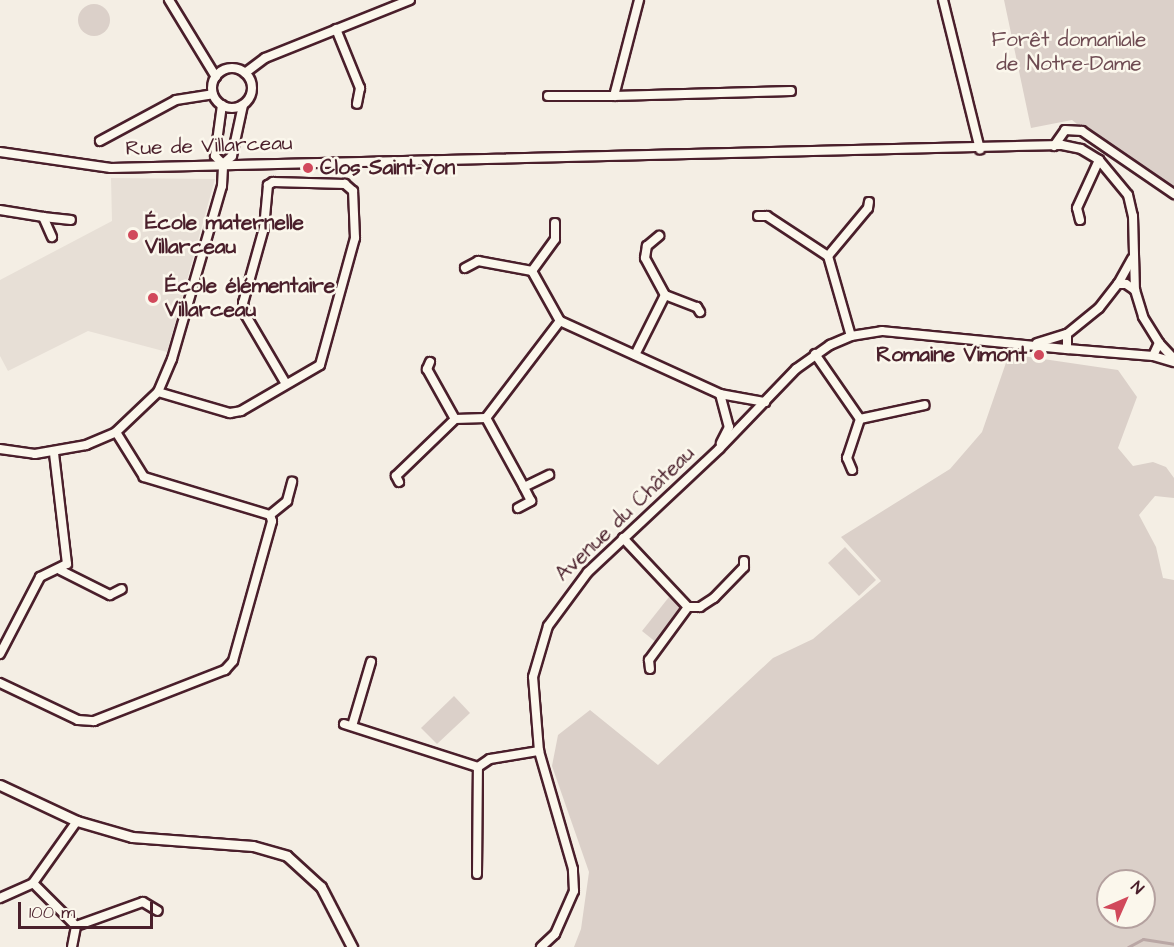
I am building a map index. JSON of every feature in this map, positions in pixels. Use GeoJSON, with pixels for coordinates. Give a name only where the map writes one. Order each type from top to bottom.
{"type":"FeatureCollection","features":[{"type":"Feature","properties":{"kind":"street"},"geometry":{"type":"LineString","coordinates":[[169,0],[216,77],[213,94],[222,105],[215,156],[223,164]]}},
{"type":"Feature","properties":{"kind":"street"},"geometry":{"type":"LineString","coordinates":[[245,73],[265,58],[410,0]]}},
{"type":"Feature","properties":{"kind":"street"},"geometry":{"type":"LineString","coordinates":[[614,96],[639,0]]}},
{"type":"Feature","properties":{"kind":"street"},"geometry":{"type":"LineString","coordinates":[[943,0],[980,149]]}},
{"type":"Feature","properties":{"kind":"street"},"geometry":{"type":"LineString","coordinates":[[336,29],[360,88],[357,104]]}},
{"type":"Feature","properties":{"kind":"street"},"geometry":{"type":"LineString","coordinates":[[216,77],[229,68],[245,73]]}},
{"type":"Feature","properties":{"kind":"street"},"geometry":{"type":"LineString","coordinates":[[0,449],[54,453],[86,445],[116,432],[158,392],[172,359],[222,186],[223,164],[232,156],[243,105],[252,90],[245,73]]}},
{"type":"Feature","properties":{"kind":"street"},"geometry":{"type":"LineString","coordinates":[[548,96],[791,91]]}},
{"type":"Feature","properties":{"kind":"street"},"geometry":{"type":"LineString","coordinates":[[100,141],[176,100],[213,94]]}},
{"type":"Feature","properties":{"kind":"street"},"geometry":{"type":"LineString","coordinates":[[222,105],[243,105]]}},
{"type":"Feature","properties":{"kind":"street"},"geometry":{"type":"LineString","coordinates":[[1054,146],[1065,130],[1082,131],[1174,195]]}},
{"type":"Feature","properties":{"kind":"street","name":"Rue de Villarceau"},"geometry":{"type":"LineString","coordinates":[[0,152],[111,168],[1054,146],[1081,149],[1100,160]]}},
{"type":"Feature","properties":{"kind":"street"},"geometry":{"type":"LineString","coordinates":[[1080,220],[1077,208],[1100,160],[1128,195],[1133,216],[1135,290],[1143,317],[1159,343],[1174,361]]}},
{"type":"Feature","properties":{"kind":"street"},"geometry":{"type":"LineString","coordinates":[[158,392],[230,413],[241,411],[320,365],[354,247],[353,191],[345,184],[273,182],[268,186],[264,228],[243,303],[245,314],[286,384]]}},
{"type":"Feature","properties":{"kind":"street"},"geometry":{"type":"LineString","coordinates":[[828,256],[868,208],[869,202]]}},
{"type":"Feature","properties":{"kind":"street"},"geometry":{"type":"LineString","coordinates":[[0,210],[71,220]]}},
{"type":"Feature","properties":{"kind":"street"},"geometry":{"type":"LineString","coordinates":[[758,216],[768,216],[828,256],[851,336]]}},
{"type":"Feature","properties":{"kind":"street"},"geometry":{"type":"LineString","coordinates":[[43,217],[52,237]]}},
{"type":"Feature","properties":{"kind":"street"},"geometry":{"type":"LineString","coordinates":[[532,271],[555,239],[555,224]]}},
{"type":"Feature","properties":{"kind":"street"},"geometry":{"type":"LineString","coordinates":[[659,236],[646,246],[645,258],[664,296],[697,307],[700,312]]}},
{"type":"Feature","properties":{"kind":"street"},"geometry":{"type":"LineString","coordinates":[[1067,349],[1067,334],[1099,308],[1118,284],[1133,258]]}},
{"type":"Feature","properties":{"kind":"street"},"geometry":{"type":"LineString","coordinates":[[465,268],[478,261],[532,271]]}},
{"type":"Feature","properties":{"kind":"street"},"geometry":{"type":"LineString","coordinates":[[532,271],[560,321],[720,394],[765,402]]}},
{"type":"Feature","properties":{"kind":"street"},"geometry":{"type":"LineString","coordinates":[[1118,284],[1135,290]]}},
{"type":"Feature","properties":{"kind":"street"},"geometry":{"type":"LineString","coordinates":[[635,355],[664,296]]}},
{"type":"Feature","properties":{"kind":"street"},"geometry":{"type":"LineString","coordinates":[[486,418],[560,321]]}},
{"type":"Feature","properties":{"kind":"street","name":"Avenue du Château"},"geometry":{"type":"LineString","coordinates":[[541,947],[555,934],[574,891],[573,869],[539,751],[533,677],[548,626],[588,572],[719,449],[815,354],[851,336],[900,332],[1035,343],[1067,349],[1154,356],[1174,361]]}},
{"type":"Feature","properties":{"kind":"street","name":"Avenue du Château"},"geometry":{"type":"LineString","coordinates":[[1035,343],[1067,334]]}},
{"type":"Feature","properties":{"kind":"street"},"geometry":{"type":"LineString","coordinates":[[1154,356],[1159,343]]}},
{"type":"Feature","properties":{"kind":"street"},"geometry":{"type":"LineString","coordinates":[[815,354],[860,419]]}},
{"type":"Feature","properties":{"kind":"street"},"geometry":{"type":"LineString","coordinates":[[430,362],[427,369],[455,419]]}},
{"type":"Feature","properties":{"kind":"street"},"geometry":{"type":"LineString","coordinates":[[719,449],[729,427],[720,394]]}},
{"type":"Feature","properties":{"kind":"street"},"geometry":{"type":"LineString","coordinates":[[860,419],[925,405]]}},
{"type":"Feature","properties":{"kind":"street"},"geometry":{"type":"LineString","coordinates":[[399,482],[396,476],[455,419],[486,418]]}},
{"type":"Feature","properties":{"kind":"street"},"geometry":{"type":"LineString","coordinates":[[486,418],[531,501],[518,508]]}},
{"type":"Feature","properties":{"kind":"street"},"geometry":{"type":"LineString","coordinates":[[852,470],[848,458],[860,419]]}},
{"type":"Feature","properties":{"kind":"street"},"geometry":{"type":"LineString","coordinates":[[116,432],[144,477],[270,515]]}},
{"type":"Feature","properties":{"kind":"street"},"geometry":{"type":"LineString","coordinates":[[0,654],[40,577],[60,570],[67,564],[54,453]]}},
{"type":"Feature","properties":{"kind":"street"},"geometry":{"type":"LineString","coordinates":[[524,487],[549,475]]}},
{"type":"Feature","properties":{"kind":"street"},"geometry":{"type":"LineString","coordinates":[[270,515],[287,501],[292,482]]}},
{"type":"Feature","properties":{"kind":"street"},"geometry":{"type":"LineString","coordinates":[[0,683],[78,720],[94,722],[225,670],[233,661],[272,521],[270,515]]}},
{"type":"Feature","properties":{"kind":"street"},"geometry":{"type":"LineString","coordinates":[[623,538],[688,607],[700,607],[714,598],[744,567],[744,561]]}},
{"type":"Feature","properties":{"kind":"street"},"geometry":{"type":"LineString","coordinates":[[60,570],[110,595],[122,589]]}},
{"type":"Feature","properties":{"kind":"street"},"geometry":{"type":"LineString","coordinates":[[650,669],[649,660],[688,607]]}},
{"type":"Feature","properties":{"kind":"street"},"geometry":{"type":"LineString","coordinates":[[370,662],[348,725],[478,767]]}},
{"type":"Feature","properties":{"kind":"street"},"geometry":{"type":"LineString","coordinates":[[478,767],[490,759],[539,751]]}},
{"type":"Feature","properties":{"kind":"street"},"geometry":{"type":"LineString","coordinates":[[477,874],[478,767]]}},
{"type":"Feature","properties":{"kind":"street"},"geometry":{"type":"LineString","coordinates":[[0,785],[77,821],[132,837],[253,846],[287,856],[321,886],[352,947]]}},
{"type":"Feature","properties":{"kind":"street"},"geometry":{"type":"LineString","coordinates":[[0,898],[33,883],[77,821]]}},
{"type":"Feature","properties":{"kind":"street"},"geometry":{"type":"LineString","coordinates":[[33,883],[76,926]]}},
{"type":"Feature","properties":{"kind":"street"},"geometry":{"type":"LineString","coordinates":[[76,926],[143,902],[158,911]]}},
{"type":"Feature","properties":{"kind":"street"},"geometry":{"type":"LineString","coordinates":[[72,947],[76,926]]}},
{"type":"Feature","properties":{"kind":"shaded area"},"geometry":{"type":"Polygon","coordinates":[[[111,178],[215,179],[167,352],[88,331],[8,371],[0,356],[0,280],[112,221],[111,178]]]}},
{"type":"Feature","properties":{"kind":"green space","name":"Forêt domaniale de Notre-Dame"},"geometry":{"type":"Polygon","coordinates":[[[1004,0],[1174,0],[1174,202],[1072,120],[1031,128],[1004,0]]]}},
{"type":"Feature","properties":{"kind":"green space"},"geometry":{"type":"Polygon","coordinates":[[[94,4],[105,9],[110,20],[105,31],[94,36],[83,31],[78,20],[83,9],[94,4]]]}},
{"type":"Feature","properties":{"kind":"green space"},"geometry":{"type":"Polygon","coordinates":[[[1009,354],[1118,370],[1137,397],[1118,448],[1133,466],[1153,462],[1166,467],[1174,478],[1174,498],[1155,496],[1139,515],[1156,547],[1163,578],[1174,580],[1174,947],[574,947],[581,929],[589,872],[552,766],[558,735],[590,710],[658,765],[773,658],[813,639],[881,581],[841,537],[950,469],[982,432],[1009,354]]]}},
{"type":"Feature","properties":{"kind":"green space"},"geometry":{"type":"Polygon","coordinates":[[[845,547],[876,580],[859,596],[828,563],[845,547]]]}},
{"type":"Feature","properties":{"kind":"green space"},"geometry":{"type":"Polygon","coordinates":[[[669,597],[684,609],[657,643],[642,631],[669,597]]]}},
{"type":"Feature","properties":{"kind":"green space"},"geometry":{"type":"Polygon","coordinates":[[[454,696],[470,713],[437,744],[421,728],[454,696]]]}},
{"type":"Feature","properties":{"kind":"waterway"},"geometry":{"type":"LineString","coordinates":[[1128,947],[1143,939],[1174,944]]}},
{"type":"Feature","properties":{"kind":"place","name":"Clos Saint-Yon"},"geometry":{"type":"Point","coordinates":[308,168]}},
{"type":"Feature","properties":{"kind":"place","name":"École maternelle Villarceau"},"geometry":{"type":"Point","coordinates":[133,235]}},
{"type":"Feature","properties":{"kind":"place","name":"École élémentaire Villarceau"},"geometry":{"type":"Point","coordinates":[153,298]}},
{"type":"Feature","properties":{"kind":"place","name":"Romaine Vimont"},"geometry":{"type":"Point","coordinates":[1039,355]}}]}
